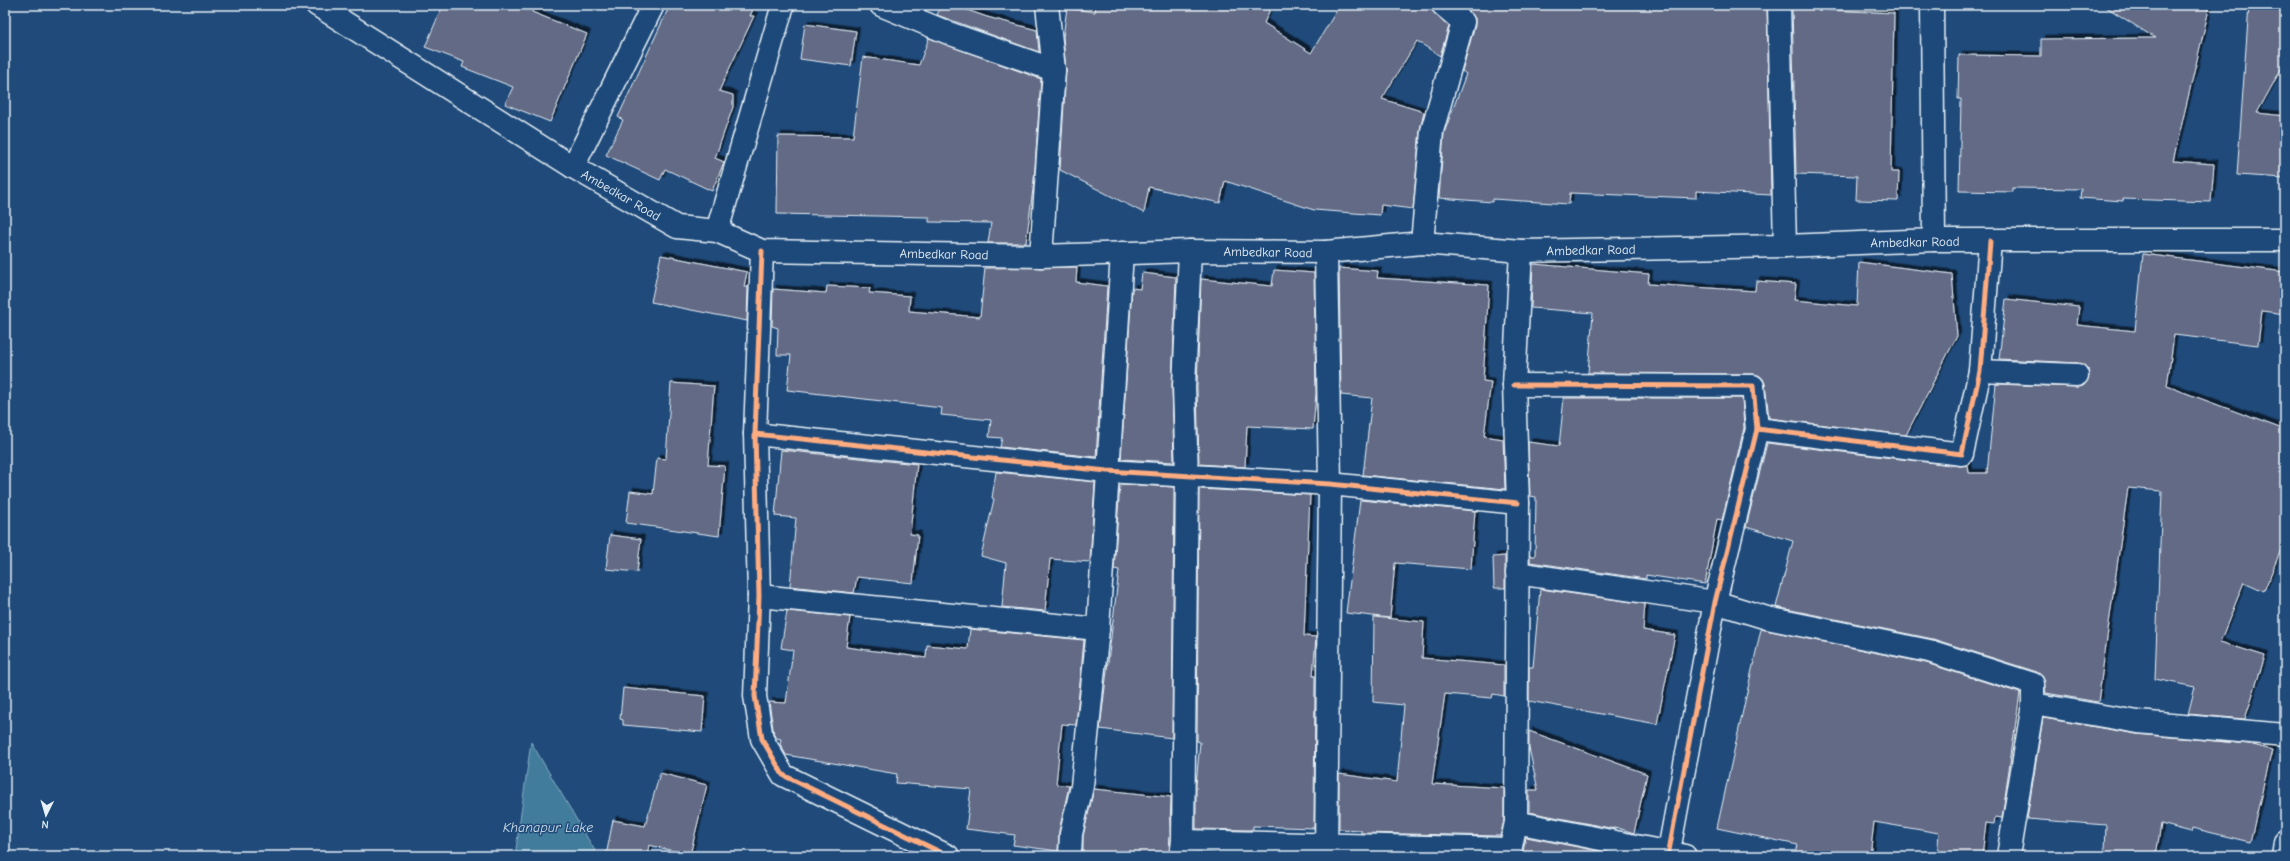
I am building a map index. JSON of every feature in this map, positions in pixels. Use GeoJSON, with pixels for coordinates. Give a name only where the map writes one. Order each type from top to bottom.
{"type":"FeatureCollection","features":[{"type":"Feature","properties":{"kind":"street","name":"Ambedkar Road"},"geometry":{"type":"LineString","coordinates":[[317,5],[573,167],[677,227],[717,231],[762,251],[1041,256],[1190,251],[1326,252],[1422,243],[1520,251],[1785,246],[1934,240],[2285,240]]}},
{"type":"Feature","properties":{"kind":"street"},"geometry":{"type":"LineString","coordinates":[[573,167],[652,5]]}},
{"type":"Feature","properties":{"kind":"street"},"geometry":{"type":"LineString","coordinates":[[717,231],[783,5]]}},
{"type":"Feature","properties":{"kind":"street"},"geometry":{"type":"LineString","coordinates":[[881,5],[951,34],[1054,70]]}},
{"type":"Feature","properties":{"kind":"street"},"geometry":{"type":"LineString","coordinates":[[1041,256],[1054,70],[1047,5]]}},
{"type":"Feature","properties":{"kind":"street"},"geometry":{"type":"LineString","coordinates":[[1422,243],[1432,131],[1463,22],[1444,5]]}},
{"type":"Feature","properties":{"kind":"street"},"geometry":{"type":"LineString","coordinates":[[1779,5],[1785,246]]}},
{"type":"Feature","properties":{"kind":"street"},"geometry":{"type":"LineString","coordinates":[[1932,5],[1934,240]]}},
{"type":"Feature","properties":{"kind":"street"},"geometry":{"type":"LineString","coordinates":[[1757,429],[1962,454],[1980,371],[1990,241]]}},
{"type":"Feature","properties":{"kind":"street"},"geometry":{"type":"LineString","coordinates":[[762,251],[755,434],[759,596],[755,696],[762,739],[783,775],[948,856]]}},
{"type":"Feature","properties":{"kind":"street"},"geometry":{"type":"LineString","coordinates":[[1190,251],[1184,388],[1187,475],[1182,849],[1509,853],[1516,822],[1518,503],[1514,385],[1520,251]]}},
{"type":"Feature","properties":{"kind":"street"},"geometry":{"type":"LineString","coordinates":[[1326,252],[1330,484],[1326,851]]}},
{"type":"Feature","properties":{"kind":"street"},"geometry":{"type":"LineString","coordinates":[[1070,856],[1071,834],[1082,786],[1098,629],[1106,471],[1122,253]]}},
{"type":"Feature","properties":{"kind":"street"},"geometry":{"type":"LineString","coordinates":[[1980,371],[2077,375]]}},
{"type":"Feature","properties":{"kind":"street"},"geometry":{"type":"LineString","coordinates":[[1514,385],[1753,386],[1757,429],[1715,602],[1674,855],[1516,822]]}},
{"type":"Feature","properties":{"kind":"street"},"geometry":{"type":"LineString","coordinates":[[755,434],[1106,471],[1330,484],[1518,503]]}},
{"type":"Feature","properties":{"kind":"street"},"geometry":{"type":"LineString","coordinates":[[1518,573],[1715,602],[1767,618],[1929,651],[2034,684],[2033,704],[2008,856]]}},
{"type":"Feature","properties":{"kind":"street"},"geometry":{"type":"LineString","coordinates":[[759,596],[1098,629]]}},
{"type":"Feature","properties":{"kind":"street"},"geometry":{"type":"LineString","coordinates":[[2033,704],[2138,722],[2285,736]]}},
{"type":"Feature","properties":{"kind":"street"},"geometry":{"type":"LineString","coordinates":[[2283,856],[2285,842]]}},
{"type":"Feature","properties":{"kind":"water","name":"Khanapur Lake"},"geometry":{"type":"Polygon","coordinates":[[[531,742],[598,856],[515,856],[531,742]]]}},
{"type":"Feature","properties":{"kind":"building"},"geometry":{"type":"Polygon","coordinates":[[[443,5],[535,5],[532,12],[587,34],[550,122],[505,104],[513,87],[462,67],[464,62],[425,47],[443,5]]]}},
{"type":"Feature","properties":{"kind":"building"},"geometry":{"type":"Polygon","coordinates":[[[670,5],[755,5],[750,16],[754,16],[719,91],[733,95],[733,107],[715,158],[724,162],[712,191],[665,169],[660,180],[606,155],[623,120],[618,117],[670,5]]]}},
{"type":"Feature","properties":{"kind":"building"},"geometry":{"type":"Polygon","coordinates":[[[941,5],[953,5],[987,17],[1037,30],[1039,52],[937,15],[941,5]]]}},
{"type":"Feature","properties":{"kind":"building"},"geometry":{"type":"Polygon","coordinates":[[[1096,5],[1272,5],[1264,23],[1311,53],[1340,5],[1431,5],[1435,14],[1449,26],[1440,56],[1417,41],[1382,99],[1424,112],[1420,130],[1413,209],[1381,205],[1380,215],[1314,210],[1225,181],[1220,203],[1149,187],[1144,213],[1060,170],[1066,71],[1063,37],[1067,8],[1095,12],[1096,5]]]}},
{"type":"Feature","properties":{"kind":"building"},"geometry":{"type":"Polygon","coordinates":[[[1462,5],[1767,5],[1771,195],[1696,191],[1696,198],[1570,193],[1569,204],[1493,199],[1493,202],[1439,198],[1444,133],[1466,74],[1462,71],[1475,25],[1475,18],[1462,5]]]}},
{"type":"Feature","properties":{"kind":"building"},"geometry":{"type":"Polygon","coordinates":[[[1792,5],[1827,5],[1827,10],[1894,13],[1891,172],[1899,172],[1898,201],[1856,200],[1857,176],[1796,174],[1792,5]]]}},
{"type":"Feature","properties":{"kind":"building"},"geometry":{"type":"Polygon","coordinates":[[[2103,5],[2210,5],[2173,161],[2214,164],[2211,202],[2123,199],[2123,201],[2080,198],[2081,189],[2013,188],[2013,192],[1959,191],[1961,99],[1958,99],[1959,55],[2041,56],[2041,39],[2155,38],[2103,5]]]}},
{"type":"Feature","properties":{"kind":"building"},"geometry":{"type":"Polygon","coordinates":[[[2249,5],[2285,5],[2285,62],[2257,113],[2285,116],[2285,178],[2237,175],[2249,5]]]}},
{"type":"Feature","properties":{"kind":"building"},"geometry":{"type":"Polygon","coordinates":[[[805,24],[856,31],[851,66],[800,59],[805,24]]]}},
{"type":"Feature","properties":{"kind":"building"},"geometry":{"type":"Polygon","coordinates":[[[929,38],[1041,79],[1034,181],[1026,243],[988,243],[991,223],[929,222],[929,217],[777,214],[778,136],[853,137],[863,57],[919,65],[929,38]]]}},
{"type":"Feature","properties":{"kind":"building"},"geometry":{"type":"Polygon","coordinates":[[[2143,254],[2285,272],[2285,314],[2262,311],[2258,345],[2174,335],[2167,386],[2285,430],[2285,540],[2264,591],[2244,582],[2220,642],[2265,656],[2245,719],[2188,714],[2195,687],[2155,679],[2162,491],[2128,488],[2098,702],[2046,693],[2043,677],[2037,672],[1933,639],[1776,607],[1793,541],[1746,527],[1767,443],[1960,466],[1968,465],[1969,473],[1987,473],[1996,384],[2076,387],[2083,386],[2089,376],[2088,369],[2078,363],[1999,359],[2006,299],[2079,307],[2077,325],[2135,331],[2143,254]]]}},
{"type":"Feature","properties":{"kind":"building"},"geometry":{"type":"Polygon","coordinates":[[[661,255],[747,272],[744,287],[748,287],[747,321],[651,302],[661,255]]]}},
{"type":"Feature","properties":{"kind":"building"},"geometry":{"type":"Polygon","coordinates":[[[1859,262],[1952,274],[1957,336],[1906,435],[1769,418],[1765,384],[1763,379],[1753,374],[1588,373],[1593,313],[1531,308],[1533,264],[1649,274],[1648,284],[1755,291],[1756,281],[1796,284],[1794,300],[1857,306],[1859,262]]]}},
{"type":"Feature","properties":{"kind":"building"},"geometry":{"type":"Polygon","coordinates":[[[1077,267],[1076,282],[1107,286],[1096,457],[1000,447],[1002,438],[989,437],[991,420],[941,415],[942,408],[787,390],[791,355],[777,355],[778,328],[772,326],[773,289],[826,293],[827,286],[870,288],[869,293],[910,296],[909,311],[980,317],[985,268],[1077,267]]]}},
{"type":"Feature","properties":{"kind":"building"},"geometry":{"type":"Polygon","coordinates":[[[1339,268],[1378,271],[1377,278],[1489,285],[1483,381],[1491,382],[1484,436],[1503,439],[1505,489],[1363,475],[1372,398],[1341,395],[1339,268]]]}},
{"type":"Feature","properties":{"kind":"building"},"geometry":{"type":"Polygon","coordinates":[[[1274,270],[1314,273],[1316,393],[1313,429],[1247,426],[1245,467],[1199,464],[1197,387],[1201,279],[1272,286],[1274,270]]]}},
{"type":"Feature","properties":{"kind":"building"},"geometry":{"type":"Polygon","coordinates":[[[1142,273],[1176,277],[1172,386],[1174,462],[1121,459],[1132,288],[1140,289],[1142,273]]]}},
{"type":"Feature","properties":{"kind":"building"},"geometry":{"type":"Polygon","coordinates":[[[671,383],[714,386],[708,465],[725,466],[719,536],[626,523],[630,491],[653,494],[657,458],[666,459],[671,383]]]}},
{"type":"Feature","properties":{"kind":"building"},"geometry":{"type":"Polygon","coordinates":[[[1564,398],[1742,398],[1744,428],[1722,520],[1717,519],[1705,584],[1646,575],[1646,579],[1530,562],[1530,556],[1535,556],[1536,497],[1530,496],[1528,442],[1559,446],[1564,398]]]}},
{"type":"Feature","properties":{"kind":"building"},"geometry":{"type":"Polygon","coordinates":[[[781,450],[917,464],[910,534],[918,535],[913,583],[857,577],[854,593],[790,586],[796,518],[775,516],[781,450]]]}},
{"type":"Feature","properties":{"kind":"building"},"geometry":{"type":"Polygon","coordinates":[[[996,472],[1095,482],[1090,562],[1050,559],[1045,611],[1002,607],[1006,563],[981,556],[994,499],[992,498],[996,472]]]}},
{"type":"Feature","properties":{"kind":"building"},"geometry":{"type":"Polygon","coordinates":[[[1120,484],[1174,487],[1172,738],[1100,729],[1119,570],[1114,569],[1120,484]]]}},
{"type":"Feature","properties":{"kind":"building"},"geometry":{"type":"Polygon","coordinates":[[[1199,489],[1310,495],[1304,636],[1316,637],[1313,676],[1315,676],[1314,828],[1253,826],[1253,829],[1249,830],[1196,829],[1196,785],[1200,742],[1197,741],[1199,489]]]}},
{"type":"Feature","properties":{"kind":"building"},"geometry":{"type":"Polygon","coordinates":[[[1360,500],[1475,511],[1471,569],[1395,563],[1390,618],[1346,613],[1360,500]]]}},
{"type":"Feature","properties":{"kind":"building"},"geometry":{"type":"Polygon","coordinates":[[[610,535],[641,539],[637,572],[606,569],[610,535]]]}},
{"type":"Feature","properties":{"kind":"building"},"geometry":{"type":"Polygon","coordinates":[[[1505,556],[1505,588],[1494,588],[1493,557],[1505,556]]]}},
{"type":"Feature","properties":{"kind":"building"},"geometry":{"type":"Polygon","coordinates":[[[1540,589],[1645,604],[1643,630],[1675,635],[1657,724],[1529,701],[1529,667],[1533,667],[1540,589]]]}},
{"type":"Feature","properties":{"kind":"building"},"geometry":{"type":"Polygon","coordinates":[[[787,611],[850,617],[846,647],[926,658],[927,645],[968,649],[970,629],[1084,640],[1076,725],[1062,724],[1056,784],[1069,786],[1059,831],[1058,851],[1013,845],[1015,835],[966,829],[971,789],[896,783],[897,774],[786,755],[780,744],[781,739],[776,738],[774,735],[769,702],[786,703],[793,650],[781,648],[787,611]]]}},
{"type":"Feature","properties":{"kind":"building"},"geometry":{"type":"Polygon","coordinates":[[[1374,617],[1424,622],[1422,658],[1504,665],[1504,696],[1493,694],[1492,698],[1445,694],[1432,784],[1504,788],[1504,821],[1500,836],[1361,833],[1361,830],[1339,829],[1339,774],[1397,782],[1404,705],[1373,702],[1374,617]]]}},
{"type":"Feature","properties":{"kind":"building"},"geometry":{"type":"Polygon","coordinates":[[[1761,629],[1926,663],[2020,693],[2002,818],[1995,817],[1994,824],[1986,823],[1982,856],[1937,856],[1939,833],[1874,822],[1870,856],[1795,856],[1798,845],[1717,828],[1761,629]]]}},
{"type":"Feature","properties":{"kind":"building"},"geometry":{"type":"Polygon","coordinates":[[[623,688],[705,696],[702,732],[623,725],[623,720],[620,719],[623,688]]]}},
{"type":"Feature","properties":{"kind":"building"},"geometry":{"type":"Polygon","coordinates":[[[2043,718],[2136,734],[2249,744],[2272,750],[2250,842],[2192,828],[2191,832],[2161,824],[2156,856],[2119,856],[2105,851],[2106,825],[2027,819],[2043,718]]]}},
{"type":"Feature","properties":{"kind":"building"},"geometry":{"type":"Polygon","coordinates":[[[1529,731],[1647,774],[1634,833],[1615,827],[1615,829],[1529,812],[1529,790],[1538,790],[1529,748],[1529,731]]]}},
{"type":"Feature","properties":{"kind":"building"},"geometry":{"type":"Polygon","coordinates":[[[660,773],[707,785],[690,855],[649,845],[647,856],[606,856],[613,820],[645,826],[660,773]]]}},
{"type":"Feature","properties":{"kind":"building"},"geometry":{"type":"Polygon","coordinates":[[[1094,789],[1171,797],[1169,856],[1085,856],[1085,854],[1083,854],[1083,836],[1094,789]]]}},
{"type":"Feature","properties":{"kind":"building"},"geometry":{"type":"Polygon","coordinates":[[[1526,837],[1614,854],[1614,856],[1522,856],[1526,837]]]}},
{"type":"Feature","properties":{"kind":"building"},"geometry":{"type":"Polygon","coordinates":[[[1194,854],[1247,855],[1194,856],[1194,854]]]}},
{"type":"Feature","properties":{"kind":"cycle path"},"geometry":{"type":"LineString","coordinates":[[1757,429],[1962,454],[1980,371],[1990,241]]}},
{"type":"Feature","properties":{"kind":"cycle path"},"geometry":{"type":"LineString","coordinates":[[762,251],[755,434],[759,596],[755,696],[762,739],[783,775],[948,856]]}},
{"type":"Feature","properties":{"kind":"cycle path"},"geometry":{"type":"LineString","coordinates":[[1514,385],[1753,386],[1757,429],[1715,602],[1668,856]]}},
{"type":"Feature","properties":{"kind":"cycle path"},"geometry":{"type":"LineString","coordinates":[[755,434],[1107,471],[1330,484],[1518,503]]}}]}
